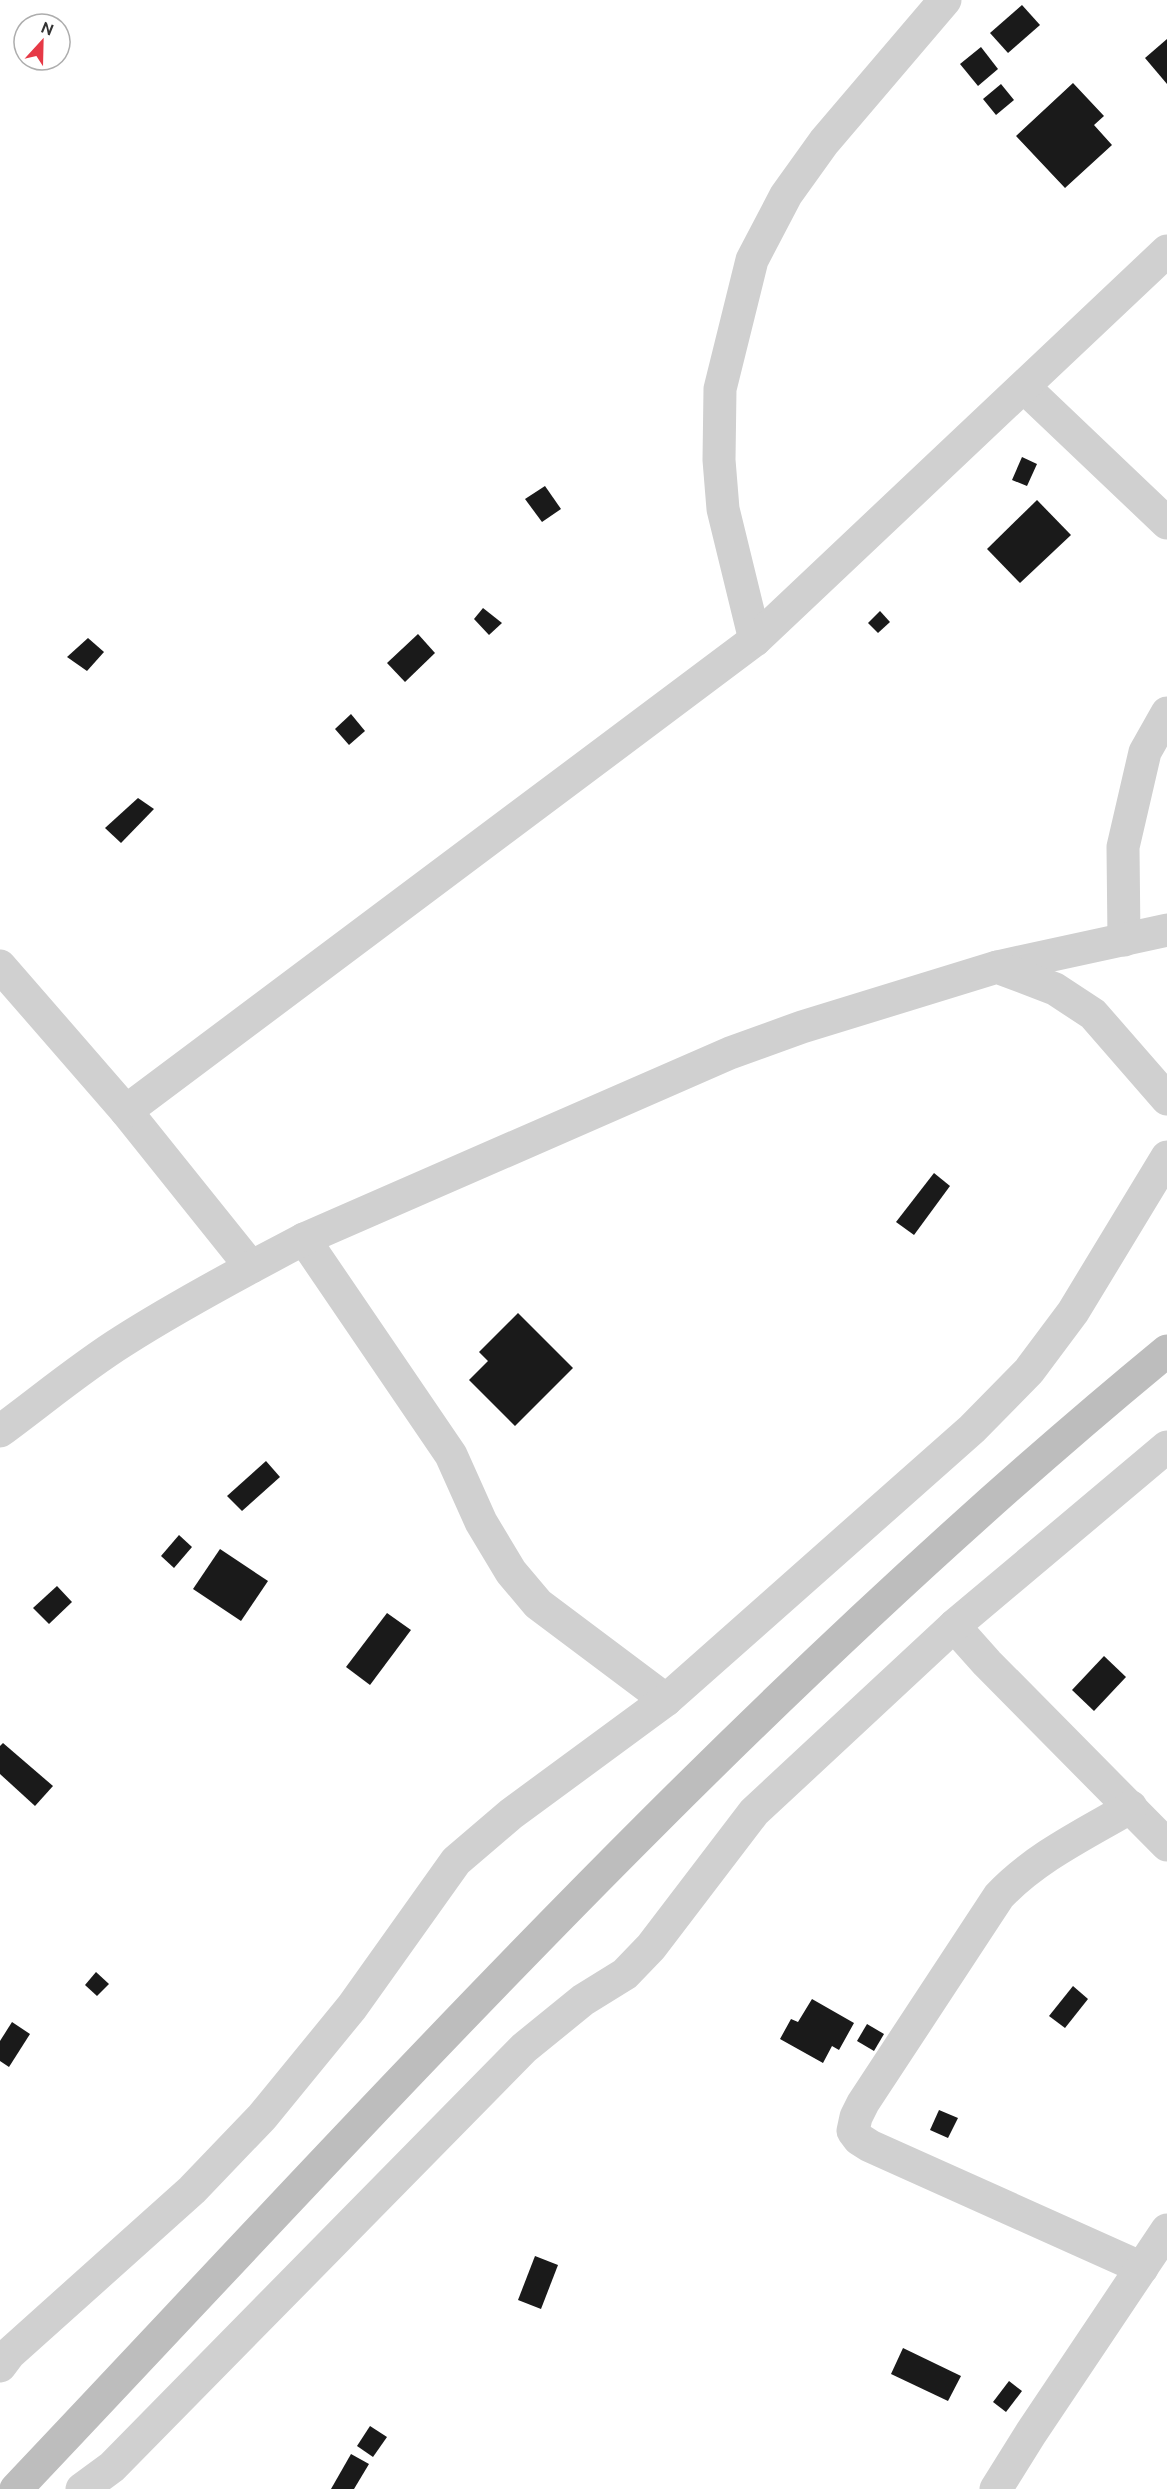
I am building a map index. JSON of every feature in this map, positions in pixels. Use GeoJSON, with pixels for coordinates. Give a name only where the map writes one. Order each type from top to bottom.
{"type":"FeatureCollection","features":[{"type":"Feature","properties":{"kind":"main road"},"geometry":{"type":"LineString","coordinates":[[16,2489],[681,1792],[834,1646],[1004,1489],[1167,1351]]}},
{"type":"Feature","properties":{"kind":"street"},"geometry":{"type":"LineString","coordinates":[[755,640],[723,509],[719,460],[720,389],[752,260],[786,195],[824,142],[945,0]]}},
{"type":"Feature","properties":{"kind":"street"},"geometry":{"type":"LineString","coordinates":[[126,1111],[755,640],[1167,251]]}},
{"type":"Feature","properties":{"kind":"street"},"geometry":{"type":"LineString","coordinates":[[1024,387],[1167,523]]}},
{"type":"Feature","properties":{"kind":"street"},"geometry":{"type":"LineString","coordinates":[[1124,940],[1123,847],[1145,753],[1167,713]]}},
{"type":"Feature","properties":{"kind":"street"},"geometry":{"type":"LineString","coordinates":[[4,1425],[123,1341],[304,1239],[730,1053],[802,1027],[997,967],[1167,930]]}},
{"type":"Feature","properties":{"kind":"street"},"geometry":{"type":"LineString","coordinates":[[0,966],[126,1111],[251,1267]]}},
{"type":"Feature","properties":{"kind":"street"},"geometry":{"type":"LineString","coordinates":[[997,967],[1055,989],[1093,1014],[1167,1099]]}},
{"type":"Feature","properties":{"kind":"street"},"geometry":{"type":"LineString","coordinates":[[0,2366],[9,2354],[192,2190],[262,2117],[352,2007],[456,1861],[511,1814],[666,1700],[972,1429],[1029,1371],[1073,1312],[1167,1157]]}},
{"type":"Feature","properties":{"kind":"street"},"geometry":{"type":"LineString","coordinates":[[304,1239],[451,1455],[481,1522],[511,1572],[538,1604],[666,1700]]}},
{"type":"Feature","properties":{"kind":"street"},"geometry":{"type":"LineString","coordinates":[[82,2489],[112,2468],[524,2048],[583,2000],[625,1974],[651,1947],[754,1812],[954,1626],[1167,1447]]}},
{"type":"Feature","properties":{"kind":"street"},"geometry":{"type":"LineString","coordinates":[[954,1626],[987,1663],[1167,1845]]}},
{"type":"Feature","properties":{"kind":"street"},"geometry":{"type":"LineString","coordinates":[[1131,1807],[1044,1858],[1018,1876],[999,1896],[863,2103],[856,2117],[853,2131],[859,2139],[870,2146],[1142,2268]]}},
{"type":"Feature","properties":{"kind":"street"},"geometry":{"type":"LineString","coordinates":[[996,2489],[1167,2230]]}},
{"type":"Feature","properties":{"kind":"building"},"geometry":{"type":"Polygon","coordinates":[[[1022,5],[1040,25],[1008,53],[990,33],[1022,5]]]}},
{"type":"Feature","properties":{"kind":"building"},"geometry":{"type":"Polygon","coordinates":[[[1167,39],[1167,84],[1145,58],[1167,39]]]}},
{"type":"Feature","properties":{"kind":"building"},"geometry":{"type":"Polygon","coordinates":[[[981,47],[998,69],[978,86],[960,64],[981,47]]]}},
{"type":"Feature","properties":{"kind":"building"},"geometry":{"type":"Polygon","coordinates":[[[1073,83],[1104,116],[1094,125],[1112,145],[1065,188],[1016,136],[1073,83]]]}},
{"type":"Feature","properties":{"kind":"building"},"geometry":{"type":"Polygon","coordinates":[[[1001,84],[1014,100],[996,115],[983,99],[1001,84]]]}},
{"type":"Feature","properties":{"kind":"building"},"geometry":{"type":"Polygon","coordinates":[[[1022,457],[1037,464],[1027,486],[1012,480],[1022,457]]]}},
{"type":"Feature","properties":{"kind":"building"},"geometry":{"type":"Polygon","coordinates":[[[545,486],[561,509],[542,522],[525,499],[545,486]]]}},
{"type":"Feature","properties":{"kind":"building"},"geometry":{"type":"Polygon","coordinates":[[[1037,500],[1071,535],[1020,583],[987,549],[1037,500]]]}},
{"type":"Feature","properties":{"kind":"building"},"geometry":{"type":"Polygon","coordinates":[[[483,608],[502,623],[489,635],[474,619],[483,608]]]}},
{"type":"Feature","properties":{"kind":"building"},"geometry":{"type":"Polygon","coordinates":[[[880,611],[890,622],[878,633],[868,623],[880,611]]]}},
{"type":"Feature","properties":{"kind":"building"},"geometry":{"type":"Polygon","coordinates":[[[418,634],[435,653],[405,682],[387,663],[418,634]]]}},
{"type":"Feature","properties":{"kind":"building"},"geometry":{"type":"Polygon","coordinates":[[[88,638],[104,652],[87,671],[67,657],[88,638]]]}},
{"type":"Feature","properties":{"kind":"building"},"geometry":{"type":"Polygon","coordinates":[[[351,714],[365,731],[349,745],[335,729],[351,714]]]}},
{"type":"Feature","properties":{"kind":"building"},"geometry":{"type":"Polygon","coordinates":[[[138,798],[154,809],[121,843],[105,828],[138,798]]]}},
{"type":"Feature","properties":{"kind":"building"},"geometry":{"type":"Polygon","coordinates":[[[934,1173],[950,1186],[914,1235],[896,1222],[934,1173]]]}},
{"type":"Feature","properties":{"kind":"building"},"geometry":{"type":"Polygon","coordinates":[[[518,1313],[573,1368],[515,1426],[469,1380],[488,1361],[479,1352],[518,1313]]]}},
{"type":"Feature","properties":{"kind":"building"},"geometry":{"type":"Polygon","coordinates":[[[266,1461],[280,1477],[242,1511],[227,1496],[266,1461]]]}},
{"type":"Feature","properties":{"kind":"building"},"geometry":{"type":"Polygon","coordinates":[[[179,1535],[192,1547],[174,1568],[161,1556],[179,1535]]]}},
{"type":"Feature","properties":{"kind":"building"},"geometry":{"type":"Polygon","coordinates":[[[220,1549],[268,1581],[241,1621],[193,1589],[220,1549]]]}},
{"type":"Feature","properties":{"kind":"building"},"geometry":{"type":"Polygon","coordinates":[[[57,1586],[72,1602],[49,1624],[33,1608],[57,1586]]]}},
{"type":"Feature","properties":{"kind":"building"},"geometry":{"type":"Polygon","coordinates":[[[387,1613],[411,1630],[370,1685],[346,1667],[387,1613]]]}},
{"type":"Feature","properties":{"kind":"building"},"geometry":{"type":"Polygon","coordinates":[[[1104,1656],[1126,1677],[1094,1711],[1072,1690],[1104,1656]]]}},
{"type":"Feature","properties":{"kind":"building"},"geometry":{"type":"Polygon","coordinates":[[[3,1743],[53,1786],[35,1806],[0,1774],[0,1746],[3,1743]]]}},
{"type":"Feature","properties":{"kind":"building"},"geometry":{"type":"Polygon","coordinates":[[[96,1972],[109,1984],[97,1996],[85,1985],[96,1972]]]}},
{"type":"Feature","properties":{"kind":"building"},"geometry":{"type":"Polygon","coordinates":[[[1073,1986],[1088,1999],[1065,2028],[1049,2016],[1073,1986]]]}},
{"type":"Feature","properties":{"kind":"building"},"geometry":{"type":"Polygon","coordinates":[[[812,1999],[854,2023],[839,2050],[832,2046],[823,2063],[780,2039],[791,2019],[798,2022],[812,1999]]]}},
{"type":"Feature","properties":{"kind":"building"},"geometry":{"type":"Polygon","coordinates":[[[12,2022],[30,2034],[9,2067],[0,2061],[0,2041],[12,2022]]]}},
{"type":"Feature","properties":{"kind":"building"},"geometry":{"type":"Polygon","coordinates":[[[867,2024],[884,2034],[874,2051],[857,2041],[867,2024]]]}},
{"type":"Feature","properties":{"kind":"building"},"geometry":{"type":"Polygon","coordinates":[[[939,2110],[958,2118],[948,2138],[930,2130],[939,2110]]]}},
{"type":"Feature","properties":{"kind":"building"},"geometry":{"type":"Polygon","coordinates":[[[535,2256],[558,2265],[541,2309],[518,2300],[535,2256]]]}},
{"type":"Feature","properties":{"kind":"building"},"geometry":{"type":"Polygon","coordinates":[[[903,2348],[961,2376],[948,2401],[891,2374],[903,2348]]]}},
{"type":"Feature","properties":{"kind":"building"},"geometry":{"type":"Polygon","coordinates":[[[1009,2381],[1022,2391],[1006,2412],[993,2402],[1009,2381]]]}},
{"type":"Feature","properties":{"kind":"building"},"geometry":{"type":"Polygon","coordinates":[[[370,2426],[387,2437],[373,2457],[357,2446],[370,2426]]]}},
{"type":"Feature","properties":{"kind":"building"},"geometry":{"type":"Polygon","coordinates":[[[351,2454],[369,2464],[354,2489],[331,2489],[351,2454]]]}}]}
